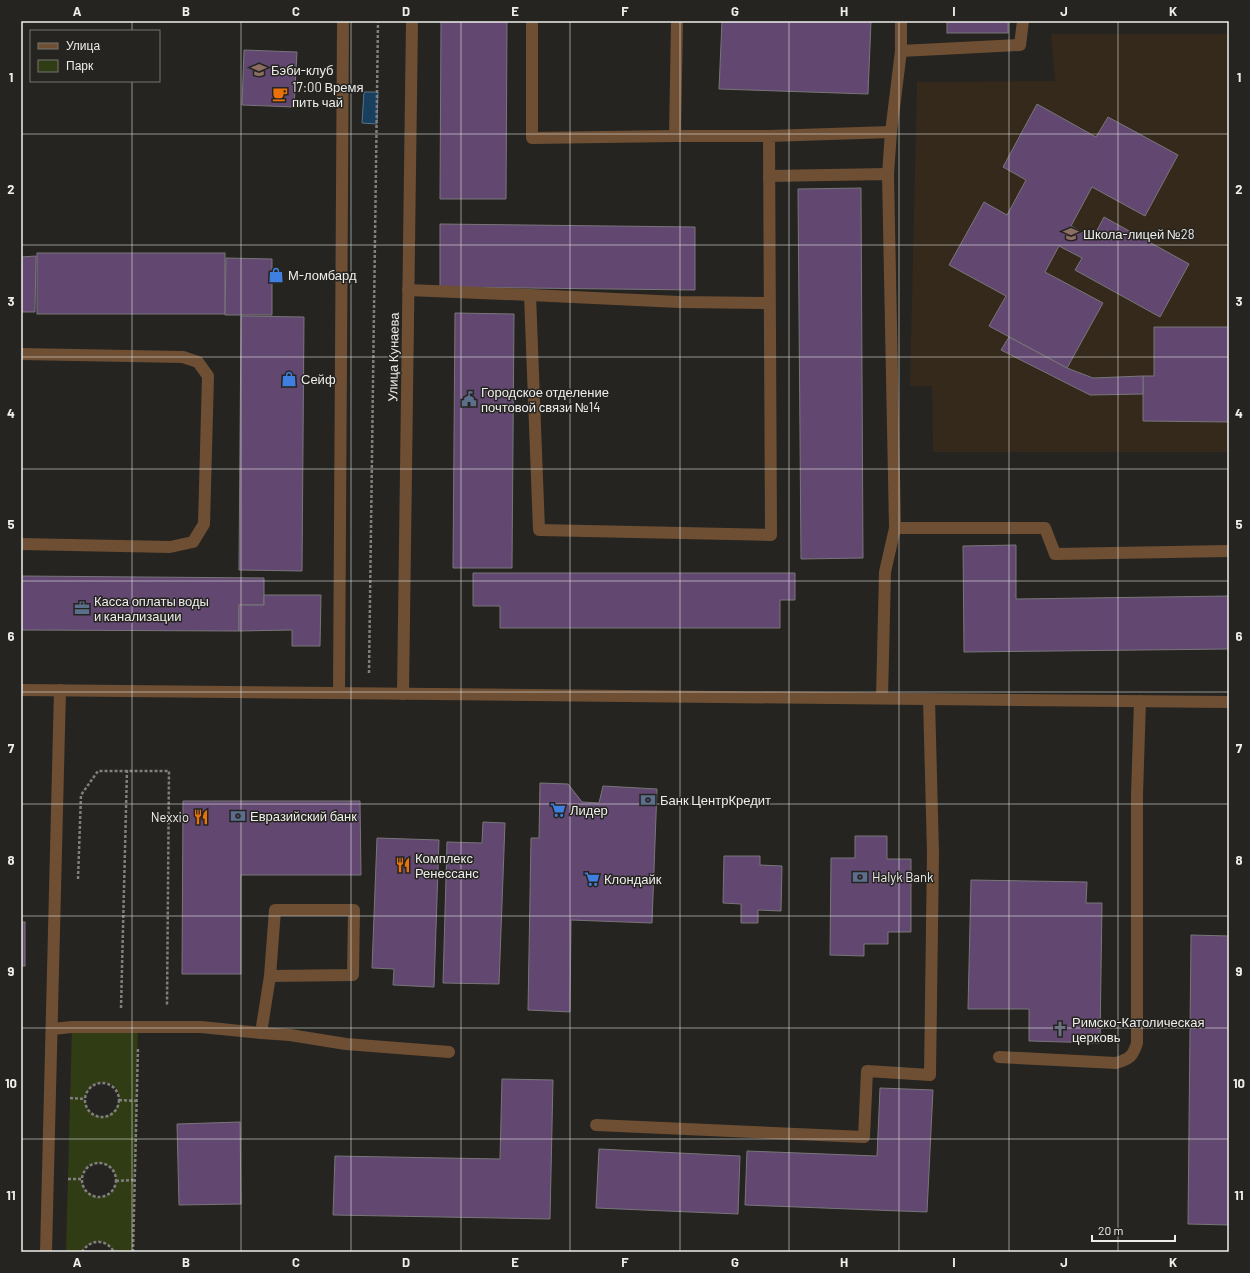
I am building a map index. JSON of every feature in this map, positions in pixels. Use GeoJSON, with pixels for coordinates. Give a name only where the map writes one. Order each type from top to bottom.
{"type":"FeatureCollection","features":[{"type":"Feature","properties":{"kind":"street"},"geometry":{"type":"LineString","coordinates":[[339,693],[343,21]]}},
{"type":"Feature","properties":{"kind":"street","name":"Улица Кунаева"},"geometry":{"type":"LineString","coordinates":[[403,694],[412,21]]}},
{"type":"Feature","properties":{"kind":"street"},"geometry":{"type":"LineString","coordinates":[[532,21],[532,138],[769,136],[891,132]]}},
{"type":"Feature","properties":{"kind":"street"},"geometry":{"type":"LineString","coordinates":[[675,136],[677,21]]}},
{"type":"Feature","properties":{"kind":"street"},"geometry":{"type":"LineString","coordinates":[[882,698],[886,572],[894,528],[888,174],[891,132],[901,51],[901,21]]}},
{"type":"Feature","properties":{"kind":"street"},"geometry":{"type":"LineString","coordinates":[[901,51],[1020,45],[1022,21]]}},
{"type":"Feature","properties":{"kind":"street"},"geometry":{"type":"LineString","coordinates":[[530,295],[539,530],[771,535],[769,136]]}},
{"type":"Feature","properties":{"kind":"street"},"geometry":{"type":"LineString","coordinates":[[769,176],[888,174]]}},
{"type":"Feature","properties":{"kind":"street"},"geometry":{"type":"LineString","coordinates":[[408,290],[679,302],[769,303]]}},
{"type":"Feature","properties":{"kind":"street"},"geometry":{"type":"LineString","coordinates":[[21,354],[183,357],[198,362],[208,376],[204,524],[193,542],[170,547],[21,544]]}},
{"type":"Feature","properties":{"kind":"street"},"geometry":{"type":"LineString","coordinates":[[894,528],[1045,528],[1055,554],[1229,551]]}},
{"type":"Feature","properties":{"kind":"street"},"geometry":{"type":"LineString","coordinates":[[21,690],[1229,702]]}},
{"type":"Feature","properties":{"kind":"street"},"geometry":{"type":"LineString","coordinates":[[46,1252],[60,690]]}},
{"type":"Feature","properties":{"kind":"street"},"geometry":{"type":"LineString","coordinates":[[596,1125],[864,1137],[867,1071],[930,1075],[933,853],[929,699]]}},
{"type":"Feature","properties":{"kind":"street"},"geometry":{"type":"LineString","coordinates":[[999,1058],[1116,1063],[1124,1061],[1134,1053],[1137,1043],[1137,795],[1140,701]]}},
{"type":"Feature","properties":{"kind":"street"},"geometry":{"type":"LineString","coordinates":[[261,1033],[270,976],[275,910],[354,910],[353,975],[270,976]]}},
{"type":"Feature","properties":{"kind":"street"},"geometry":{"type":"LineString","coordinates":[[52,1029],[72,1027],[138,1026],[201,1027],[290,1035],[346,1044],[449,1052]]}},
{"type":"Feature","properties":{"kind":"path"},"geometry":{"type":"LineString","coordinates":[[369,693],[378,21]]}},
{"type":"Feature","properties":{"kind":"path"},"geometry":{"type":"LineString","coordinates":[[120,1027],[127,770]]}},
{"type":"Feature","properties":{"kind":"path"},"geometry":{"type":"LineString","coordinates":[[78,883],[81,795],[98,771],[169,771],[167,1027]]}},
{"type":"Feature","properties":{"kind":"path"},"geometry":{"type":"LineString","coordinates":[[133,1252],[138,1026]]}},
{"type":"Feature","properties":{"kind":"path"},"geometry":{"type":"LineString","coordinates":[[103,1082],[113,1086],[119,1095],[118,1106],[115,1111],[104,1117],[93,1114],[86,1105],[85,1099],[89,1089],[103,1082]]}},
{"type":"Feature","properties":{"kind":"path"},"geometry":{"type":"LineString","coordinates":[[70,1090],[70,1105]]}},
{"type":"Feature","properties":{"kind":"path"},"geometry":{"type":"LineString","coordinates":[[70,1098],[85,1099]]}},
{"type":"Feature","properties":{"kind":"path"},"geometry":{"type":"LineString","coordinates":[[119,1100],[137,1101]]}},
{"type":"Feature","properties":{"kind":"path"},"geometry":{"type":"LineString","coordinates":[[97,1163],[108,1165],[113,1169],[116,1180],[113,1190],[104,1196],[99,1197],[88,1193],[82,1179],[86,1168],[91,1164],[97,1163]]}},
{"type":"Feature","properties":{"kind":"path"},"geometry":{"type":"LineString","coordinates":[[68,1186],[68,1178],[82,1179]]}},
{"type":"Feature","properties":{"kind":"path"},"geometry":{"type":"LineString","coordinates":[[116,1180],[135,1180]]}},
{"type":"Feature","properties":{"kind":"path"},"geometry":{"type":"LineString","coordinates":[[82,1252],[90,1244],[96,1242],[107,1244],[114,1252]]}},
{"type":"Feature","properties":{"kind":"shaded area","name":"Школа-лицей №28"},"geometry":{"type":"Polygon","coordinates":[[[1051,34],[1229,34],[1229,452],[933,452],[932,386],[910,386],[917,82],[1055,81],[1051,34]]]}},
{"type":"Feature","properties":{"kind":"green space"},"geometry":{"type":"Polygon","coordinates":[[[138,1026],[133,1252],[114,1252],[107,1244],[98,1242],[89,1245],[82,1252],[66,1252],[72,1027],[138,1026]],[[103,1082],[90,1088],[85,1096],[85,1100],[88,1109],[96,1115],[103,1116],[111,1114],[116,1108],[119,1101],[119,1093],[113,1086],[103,1082]],[[97,1163],[87,1168],[82,1175],[82,1183],[86,1190],[92,1195],[100,1197],[107,1195],[114,1188],[116,1179],[110,1168],[97,1163]]]}},
{"type":"Feature","properties":{"kind":"water"},"geometry":{"type":"Polygon","coordinates":[[[364,92],[378,92],[377,124],[362,123],[364,92]]]}},
{"type":"Feature","properties":{"kind":"building"},"geometry":{"type":"Polygon","coordinates":[[[441,21],[507,21],[506,199],[440,199],[441,21]]]}},
{"type":"Feature","properties":{"kind":"building"},"geometry":{"type":"Polygon","coordinates":[[[722,21],[871,21],[868,94],[719,89],[722,21]]]}},
{"type":"Feature","properties":{"kind":"building"},"geometry":{"type":"Polygon","coordinates":[[[947,21],[1008,21],[1008,33],[947,33],[947,21]]]}},
{"type":"Feature","properties":{"kind":"building"},"geometry":{"type":"Polygon","coordinates":[[[244,50],[297,52],[294,107],[242,105],[244,50]]]}},
{"type":"Feature","properties":{"kind":"building"},"geometry":{"type":"Polygon","coordinates":[[[1037,104],[1096,137],[1108,117],[1178,155],[1145,216],[1092,187],[1071,226],[1093,238],[1104,217],[1189,264],[1160,317],[1075,270],[1082,258],[1059,246],[1045,272],[1103,303],[1067,368],[989,326],[1006,296],[949,265],[984,202],[1007,215],[1026,180],[1003,167],[1037,104]]]}},
{"type":"Feature","properties":{"kind":"building"},"geometry":{"type":"Polygon","coordinates":[[[861,188],[863,558],[801,559],[798,189],[861,188]]]}},
{"type":"Feature","properties":{"kind":"building"},"geometry":{"type":"Polygon","coordinates":[[[440,224],[695,227],[695,290],[440,287],[440,224]]]}},
{"type":"Feature","properties":{"kind":"building"},"geometry":{"type":"Polygon","coordinates":[[[37,253],[225,253],[225,314],[37,314],[37,253]]]}},
{"type":"Feature","properties":{"kind":"building"},"geometry":{"type":"Polygon","coordinates":[[[36,256],[35,312],[21,312],[21,257],[36,256]]]}},
{"type":"Feature","properties":{"kind":"building"},"geometry":{"type":"Polygon","coordinates":[[[226,258],[272,259],[272,315],[225,315],[226,258]]]}},
{"type":"Feature","properties":{"kind":"building"},"geometry":{"type":"Polygon","coordinates":[[[455,313],[514,314],[512,568],[453,568],[455,313]]]}},
{"type":"Feature","properties":{"kind":"building"},"geometry":{"type":"Polygon","coordinates":[[[241,316],[304,317],[302,571],[239,570],[241,316]]]}},
{"type":"Feature","properties":{"kind":"building"},"geometry":{"type":"Polygon","coordinates":[[[1154,327],[1229,327],[1229,422],[1143,421],[1143,376],[1154,376],[1154,327]]]}},
{"type":"Feature","properties":{"kind":"building"},"geometry":{"type":"Polygon","coordinates":[[[1009,337],[1067,368],[1093,378],[1143,376],[1143,394],[1090,395],[1001,350],[1009,337]]]}},
{"type":"Feature","properties":{"kind":"building"},"geometry":{"type":"Polygon","coordinates":[[[1016,545],[1016,599],[1229,596],[1229,649],[964,652],[963,546],[1016,545]]]}},
{"type":"Feature","properties":{"kind":"building"},"geometry":{"type":"Polygon","coordinates":[[[473,573],[795,573],[795,600],[780,600],[780,628],[500,628],[500,606],[473,606],[473,573]]]}},
{"type":"Feature","properties":{"kind":"building"},"geometry":{"type":"Polygon","coordinates":[[[21,576],[264,578],[264,605],[239,605],[239,631],[21,630],[21,576]]]}},
{"type":"Feature","properties":{"kind":"building"},"geometry":{"type":"Polygon","coordinates":[[[264,595],[321,595],[320,646],[292,646],[292,630],[239,631],[239,605],[264,605],[264,595]]]}},
{"type":"Feature","properties":{"kind":"building","name":"Клондайк"},"geometry":{"type":"Polygon","coordinates":[[[540,783],[568,784],[582,802],[599,803],[603,786],[657,789],[652,923],[571,920],[570,1012],[528,1010],[531,838],[539,838],[540,783]]]}},
{"type":"Feature","properties":{"kind":"building"},"geometry":{"type":"Polygon","coordinates":[[[183,801],[360,801],[361,875],[241,875],[241,974],[182,974],[183,801]]]}},
{"type":"Feature","properties":{"kind":"building"},"geometry":{"type":"Polygon","coordinates":[[[483,822],[505,823],[499,984],[443,983],[447,842],[482,843],[483,822]]]}},
{"type":"Feature","properties":{"kind":"building"},"geometry":{"type":"Polygon","coordinates":[[[855,836],[887,836],[887,859],[911,859],[911,932],[888,932],[888,944],[864,944],[864,956],[830,955],[831,858],[855,858],[855,836]]]}},
{"type":"Feature","properties":{"kind":"building"},"geometry":{"type":"Polygon","coordinates":[[[377,838],[439,840],[434,987],[393,985],[394,969],[372,968],[377,838]]]}},
{"type":"Feature","properties":{"kind":"building"},"geometry":{"type":"Polygon","coordinates":[[[724,856],[760,856],[760,865],[782,866],[781,911],[758,910],[758,923],[741,923],[741,904],[723,903],[724,856]]]}},
{"type":"Feature","properties":{"kind":"building"},"geometry":{"type":"Polygon","coordinates":[[[971,880],[1087,882],[1086,903],[1102,903],[1100,1043],[1029,1041],[1029,1009],[968,1009],[971,880]]]}},
{"type":"Feature","properties":{"kind":"building"},"geometry":{"type":"Polygon","coordinates":[[[21,922],[25,922],[25,966],[21,966],[21,922]]]}},
{"type":"Feature","properties":{"kind":"building"},"geometry":{"type":"Polygon","coordinates":[[[1191,935],[1229,936],[1229,1225],[1188,1224],[1191,935]]]}},
{"type":"Feature","properties":{"kind":"building"},"geometry":{"type":"Polygon","coordinates":[[[502,1079],[553,1080],[550,1219],[333,1215],[335,1156],[500,1159],[502,1079]]]}},
{"type":"Feature","properties":{"kind":"building"},"geometry":{"type":"Polygon","coordinates":[[[880,1088],[933,1090],[927,1212],[745,1205],[747,1151],[877,1156],[880,1088]]]}},
{"type":"Feature","properties":{"kind":"building"},"geometry":{"type":"Polygon","coordinates":[[[240,1122],[241,1204],[179,1205],[177,1124],[240,1122]]]}},
{"type":"Feature","properties":{"kind":"building"},"geometry":{"type":"Polygon","coordinates":[[[599,1149],[740,1156],[738,1214],[596,1208],[599,1149]]]}},
{"type":"Feature","properties":{"kind":"place","name":"Бэби-клуб"},"geometry":{"type":"Point","coordinates":[259,70]}},
{"type":"Feature","properties":{"kind":"place","name":"17:00 Время пить чай"},"geometry":{"type":"Point","coordinates":[280,94]}},
{"type":"Feature","properties":{"kind":"place","name":"Школа-лицей №28"},"geometry":{"type":"Point","coordinates":[1071,234]}},
{"type":"Feature","properties":{"kind":"place","name":"М-ломбард"},"geometry":{"type":"Point","coordinates":[276,275]}},
{"type":"Feature","properties":{"kind":"place","name":"Сейф"},"geometry":{"type":"Point","coordinates":[289,379]}},
{"type":"Feature","properties":{"kind":"place","name":"Городское отделение почтовой связи №14"},"geometry":{"type":"Point","coordinates":[469,399]}},
{"type":"Feature","properties":{"kind":"place","name":"Касса оплаты воды и канализации"},"geometry":{"type":"Point","coordinates":[82,608]}},
{"type":"Feature","properties":{"kind":"place","name":"Банк ЦентрКредит"},"geometry":{"type":"Point","coordinates":[648,800]}},
{"type":"Feature","properties":{"kind":"place","name":"Лидер"},"geometry":{"type":"Point","coordinates":[558,810]}},
{"type":"Feature","properties":{"kind":"place","name":"Евразийский банк"},"geometry":{"type":"Point","coordinates":[238,816]}},
{"type":"Feature","properties":{"kind":"place","name":"Nexxio"},"geometry":{"type":"Point","coordinates":[201,817]}},
{"type":"Feature","properties":{"kind":"place","name":"Комплекс Ренессанс"},"geometry":{"type":"Point","coordinates":[403,865]}},
{"type":"Feature","properties":{"kind":"place","name":"Halyk Bank"},"geometry":{"type":"Point","coordinates":[860,877]}},
{"type":"Feature","properties":{"kind":"place","name":"Клондайк"},"geometry":{"type":"Point","coordinates":[592,879]}},
{"type":"Feature","properties":{"kind":"place","name":"Римско-Католическая церковь"},"geometry":{"type":"Point","coordinates":[1060,1029]}}]}
